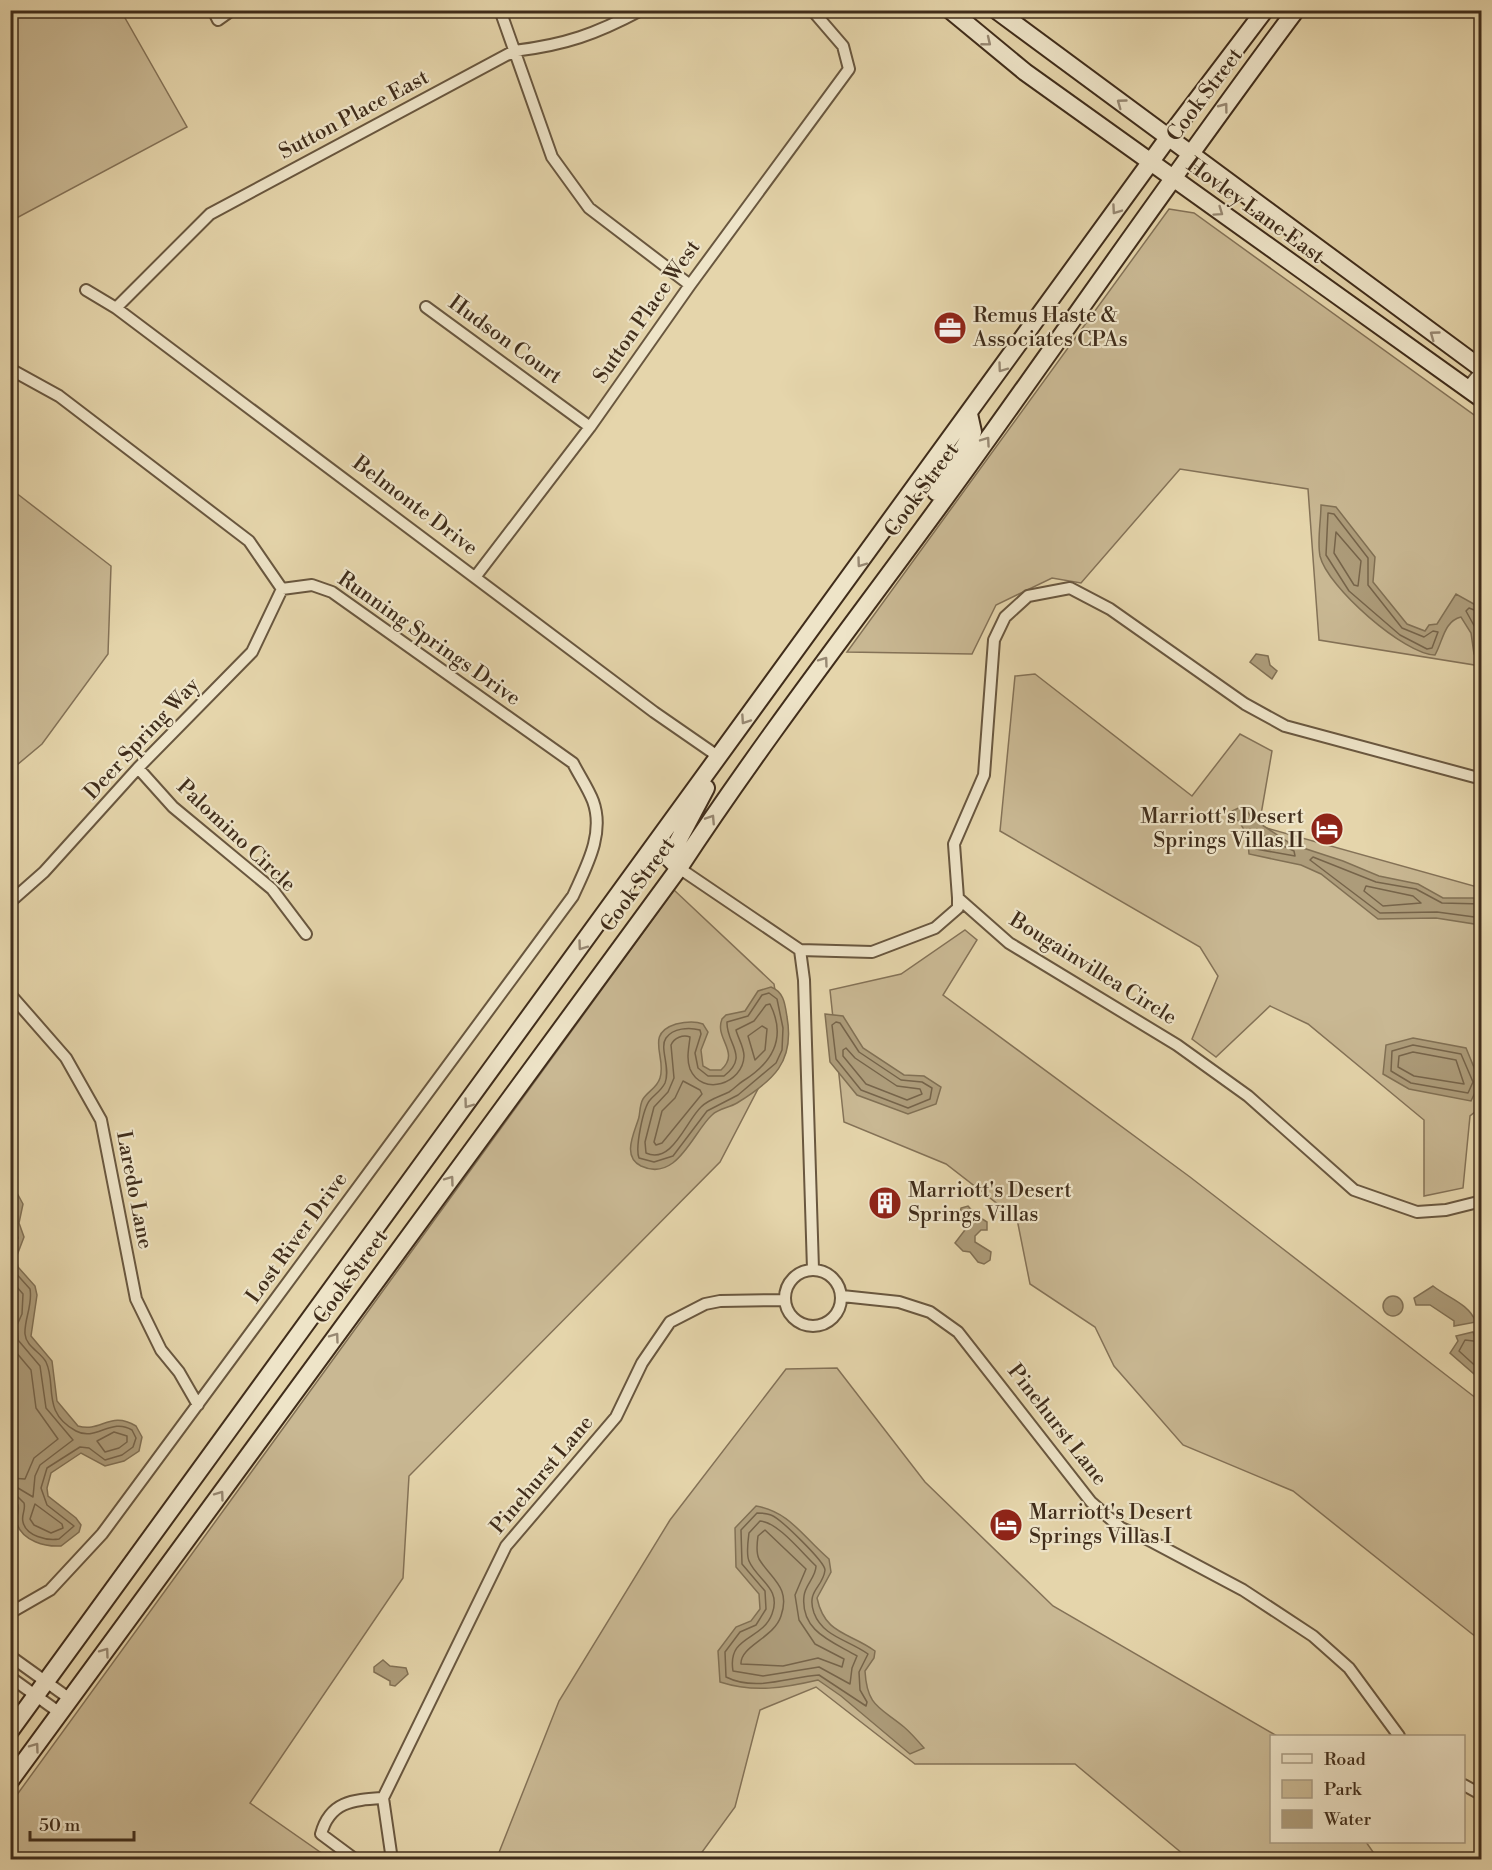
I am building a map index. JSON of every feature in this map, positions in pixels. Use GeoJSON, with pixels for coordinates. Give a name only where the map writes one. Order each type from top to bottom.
{"type":"FeatureCollection","features":[{"type":"Feature","properties":{"kind":"main road","name":"Hovley Lane East"},"geometry":{"type":"LineString","coordinates":[[950,10],[1025,72],[1482,399]]}},
{"type":"Feature","properties":{"kind":"main road","name":"Hovley Lane East"},"geometry":{"type":"LineString","coordinates":[[996,10],[1482,369]]}},
{"type":"Feature","properties":{"kind":"main road","name":"Cook Street"},"geometry":{"type":"LineString","coordinates":[[10,1731],[1150,162],[1265,10]]}},
{"type":"Feature","properties":{"kind":"main road","name":"Cook Street"},"geometry":{"type":"LineString","coordinates":[[10,1781],[679,868],[740,775],[967,468],[1189,154],[1296,10]]}},
{"type":"Feature","properties":{"kind":"main road"},"geometry":{"type":"LineString","coordinates":[[877,590],[901,541],[968,443],[973,432],[969,414]]}},
{"type":"Feature","properties":{"kind":"main road"},"geometry":{"type":"LineString","coordinates":[[679,868],[669,858],[692,817],[719,757]]}},
{"type":"Feature","properties":{"kind":"street"},"geometry":{"type":"LineString","coordinates":[[215,15],[232,10]]}},
{"type":"Feature","properties":{"kind":"street"},"geometry":{"type":"LineString","coordinates":[[500,10],[552,157],[589,208],[690,285]]}},
{"type":"Feature","properties":{"kind":"street","name":"Sutton Place East"},"geometry":{"type":"LineString","coordinates":[[116,308],[210,214],[514,51],[556,46],[610,27],[641,10]]}},
{"type":"Feature","properties":{"kind":"street","name":"Sutton Place West"},"geometry":{"type":"LineString","coordinates":[[476,576],[590,427],[690,285],[849,69],[843,46],[812,10]]}},
{"type":"Feature","properties":{"kind":"street","name":"Belmonte Drive"},"geometry":{"type":"LineString","coordinates":[[86,290],[116,308],[476,576],[654,712],[719,757]]}},
{"type":"Feature","properties":{"kind":"street","name":"Hudson Court"},"geometry":{"type":"LineString","coordinates":[[426,307],[590,427]]}},
{"type":"Feature","properties":{"kind":"street"},"geometry":{"type":"LineString","coordinates":[[10,369],[59,396],[249,541],[282,589]]}},
{"type":"Feature","properties":{"kind":"street"},"geometry":{"type":"LineString","coordinates":[[1467,388],[1482,369]]}},
{"type":"Feature","properties":{"kind":"street","name":"Running Springs Drive"},"geometry":{"type":"LineString","coordinates":[[282,589],[312,585],[332,592],[573,763],[594,802],[597,834],[589,863]]}},
{"type":"Feature","properties":{"kind":"street"},"geometry":{"type":"LineString","coordinates":[[679,868],[800,950],[872,952],[935,928],[958,908],[954,844],[984,775],[994,640],[1005,617],[1028,596],[1070,588],[1110,609],[1245,704],[1285,726],[1482,780]]}},
{"type":"Feature","properties":{"kind":"street","name":"Deer Spring Way"},"geometry":{"type":"LineString","coordinates":[[10,902],[51,864],[138,768],[252,652],[282,589]]}},
{"type":"Feature","properties":{"kind":"street","name":"Palomino Circle"},"geometry":{"type":"LineString","coordinates":[[138,768],[173,807],[272,889],[306,934]]}},
{"type":"Feature","properties":{"kind":"street","name":"Lost River Drive"},"geometry":{"type":"LineString","coordinates":[[10,1613],[50,1590],[102,1534],[573,896],[589,863]]}},
{"type":"Feature","properties":{"kind":"street","name":"Bougainvillea Circle"},"geometry":{"type":"LineString","coordinates":[[958,898],[1009,942],[1177,1045],[1248,1096],[1354,1190],[1417,1212],[1446,1210],[1482,1201]]}},
{"type":"Feature","properties":{"kind":"street"},"geometry":{"type":"LineString","coordinates":[[800,950],[804,980],[813,1269]]}},
{"type":"Feature","properties":{"kind":"street","name":"Laredo Lane"},"geometry":{"type":"LineString","coordinates":[[10,994],[66,1058],[101,1120],[136,1299],[161,1350],[179,1372],[198,1405]]}},
{"type":"Feature","properties":{"kind":"street"},"geometry":{"type":"LineString","coordinates":[[813,1269],[822,1271],[836,1280],[842,1296],[837,1313],[831,1320],[815,1326],[798,1322],[787,1308],[785,1300],[789,1282],[796,1275],[813,1269]]}},
{"type":"Feature","properties":{"kind":"street","name":"Pinehurst Lane"},"geometry":{"type":"LineString","coordinates":[[842,1296],[899,1302],[930,1312],[958,1332],[1091,1502],[1121,1528],[1149,1540],[1243,1590],[1313,1636],[1349,1668],[1399,1735]]}},
{"type":"Feature","properties":{"kind":"street","name":"Pinehurst Lane"},"geometry":{"type":"LineString","coordinates":[[383,1798],[506,1546],[616,1417],[642,1364],[670,1322],[705,1304],[720,1301],[785,1300]]}},
{"type":"Feature","properties":{"kind":"street"},"geometry":{"type":"LineString","coordinates":[[10,1656],[42,1689],[65,1706]]}},
{"type":"Feature","properties":{"kind":"street"},"geometry":{"type":"LineString","coordinates":[[10,1677],[42,1689],[65,1706]]}},
{"type":"Feature","properties":{"kind":"street"},"geometry":{"type":"LineString","coordinates":[[1465,1786],[1482,1795]]}},
{"type":"Feature","properties":{"kind":"street"},"geometry":{"type":"LineString","coordinates":[[356,1860],[321,1834],[325,1818],[339,1806],[361,1800],[383,1798],[392,1860]]}},
{"type":"Feature","properties":{"kind":"green space"},"geometry":{"type":"Polygon","coordinates":[[[11,10],[121,11],[187,127],[11,221],[11,10]]]}},
{"type":"Feature","properties":{"kind":"green space"},"geometry":{"type":"Polygon","coordinates":[[[1169,209],[1194,213],[1481,420],[1481,666],[1319,640],[1308,489],[1180,469],[1081,583],[1052,578],[996,605],[972,654],[847,652],[1169,209]]]}},
{"type":"Feature","properties":{"kind":"green space"},"geometry":{"type":"Polygon","coordinates":[[[11,489],[111,566],[108,654],[42,744],[11,770],[11,489]]]}},
{"type":"Feature","properties":{"kind":"green space"},"geometry":{"type":"Polygon","coordinates":[[[1035,674],[1192,796],[1240,734],[1272,751],[1259,826],[1481,888],[1481,1107],[1470,1116],[1463,1188],[1424,1196],[1424,1120],[1308,1024],[1270,1006],[1216,1057],[1192,1039],[1218,976],[1200,947],[1000,831],[1015,676],[1035,674]]]}},
{"type":"Feature","properties":{"kind":"green space"},"geometry":{"type":"Polygon","coordinates":[[[674,890],[774,984],[783,1041],[720,1162],[409,1476],[403,1578],[250,1803],[330,1859],[11,1860],[11,1803],[674,890]]]}},
{"type":"Feature","properties":{"kind":"green space"},"geometry":{"type":"Polygon","coordinates":[[[965,930],[977,940],[943,995],[1190,1177],[1481,1402],[1481,1641],[1293,1491],[1183,1445],[1114,1366],[1095,1327],[1030,1284],[1017,1219],[946,1164],[844,1122],[830,990],[901,974],[965,930]]]}},
{"type":"Feature","properties":{"kind":"green space"},"geometry":{"type":"Polygon","coordinates":[[[837,1368],[925,1482],[1053,1606],[1275,1735],[1270,1735],[1270,1843],[1367,1843],[1378,1859],[1189,1859],[1075,1764],[915,1764],[816,1687],[760,1710],[735,1807],[697,1859],[496,1860],[559,1701],[670,1520],[786,1369],[837,1368]]]}},
{"type":"Feature","properties":{"kind":"water"},"geometry":{"type":"Polygon","coordinates":[[[1321,505],[1336,507],[1375,557],[1373,582],[1407,624],[1425,631],[1429,625],[1437,624],[1456,594],[1481,608],[1481,657],[1474,654],[1471,633],[1461,617],[1455,619],[1447,627],[1435,655],[1405,644],[1387,632],[1352,601],[1337,585],[1320,556],[1321,505]]]}},
{"type":"Feature","properties":{"kind":"water"},"geometry":{"type":"Polygon","coordinates":[[[1256,654],[1268,656],[1270,665],[1277,671],[1272,679],[1250,662],[1256,654]]]}},
{"type":"Feature","properties":{"kind":"water"},"geometry":{"type":"Polygon","coordinates":[[[1243,806],[1253,819],[1291,844],[1379,876],[1418,884],[1443,898],[1481,898],[1481,925],[1436,918],[1378,919],[1321,874],[1301,865],[1249,854],[1244,831],[1239,821],[1230,812],[1243,806]]]}},
{"type":"Feature","properties":{"kind":"water"},"geometry":{"type":"Polygon","coordinates":[[[771,987],[779,992],[783,999],[789,1033],[788,1046],[778,1069],[771,1078],[750,1095],[712,1115],[683,1153],[665,1168],[654,1169],[635,1162],[631,1143],[641,1103],[660,1078],[659,1040],[661,1034],[666,1028],[676,1024],[697,1022],[703,1024],[708,1032],[701,1050],[703,1066],[710,1070],[721,1070],[728,1057],[721,1033],[722,1019],[726,1015],[745,1011],[758,991],[771,987]]]}},
{"type":"Feature","properties":{"kind":"water"},"geometry":{"type":"Polygon","coordinates":[[[825,1014],[843,1016],[863,1048],[904,1075],[924,1076],[941,1087],[936,1104],[908,1114],[857,1095],[830,1062],[825,1014]]]}},
{"type":"Feature","properties":{"kind":"water"},"geometry":{"type":"Polygon","coordinates":[[[1413,1038],[1466,1048],[1480,1082],[1471,1101],[1409,1089],[1383,1074],[1386,1045],[1413,1038]]]}},
{"type":"Feature","properties":{"kind":"water"},"geometry":{"type":"Polygon","coordinates":[[[10,1180],[23,1204],[19,1223],[24,1237],[16,1258],[18,1267],[35,1286],[37,1295],[31,1336],[52,1361],[57,1401],[78,1426],[93,1427],[119,1420],[136,1426],[142,1437],[139,1451],[124,1461],[105,1466],[81,1453],[51,1473],[47,1488],[48,1496],[76,1518],[81,1525],[79,1532],[61,1546],[35,1542],[24,1535],[17,1524],[18,1505],[11,1500],[10,1180]]]}},
{"type":"Feature","properties":{"kind":"water"},"geometry":{"type":"Polygon","coordinates":[[[968,1206],[987,1222],[987,1230],[981,1230],[975,1236],[975,1242],[991,1252],[990,1260],[984,1264],[978,1262],[970,1252],[963,1251],[955,1243],[968,1226],[960,1214],[961,1208],[968,1206]]]}},
{"type":"Feature","properties":{"kind":"water"},"geometry":{"type":"Polygon","coordinates":[[[1433,1286],[1463,1305],[1476,1322],[1454,1326],[1454,1321],[1430,1305],[1416,1305],[1414,1298],[1433,1286]]]}},
{"type":"Feature","properties":{"kind":"water"},"geometry":{"type":"Polygon","coordinates":[[[1389,1296],[1397,1296],[1403,1302],[1403,1310],[1397,1316],[1389,1316],[1383,1310],[1383,1302],[1389,1296]]]}},
{"type":"Feature","properties":{"kind":"water"},"geometry":{"type":"Polygon","coordinates":[[[1473,1332],[1475,1337],[1479,1336],[1481,1380],[1450,1353],[1458,1341],[1456,1336],[1473,1332]]]}},
{"type":"Feature","properties":{"kind":"water"},"geometry":{"type":"Polygon","coordinates":[[[756,1506],[778,1514],[796,1526],[829,1559],[831,1572],[817,1598],[821,1610],[832,1626],[875,1651],[874,1658],[865,1671],[866,1683],[872,1699],[876,1705],[907,1729],[924,1748],[910,1754],[841,1696],[818,1680],[769,1688],[745,1687],[720,1682],[718,1651],[736,1627],[751,1621],[760,1609],[759,1594],[736,1567],[735,1528],[756,1506]]]}},
{"type":"Feature","properties":{"kind":"water"},"geometry":{"type":"Polygon","coordinates":[[[383,1660],[390,1666],[406,1668],[408,1674],[395,1686],[390,1685],[390,1681],[374,1672],[374,1667],[383,1660]]]}},
{"type":"Feature","properties":{"kind":"place","name":"Remus Haste & Associates CPAs"},"geometry":{"type":"Point","coordinates":[950,328]}},
{"type":"Feature","properties":{"kind":"place","name":"Marriott's Desert Springs Villas II"},"geometry":{"type":"Point","coordinates":[1327,829]}},
{"type":"Feature","properties":{"kind":"place","name":"Marriott's Desert Springs Villas"},"geometry":{"type":"Point","coordinates":[885,1203]}},
{"type":"Feature","properties":{"kind":"place","name":"Marriott's Desert Springs Villas I"},"geometry":{"type":"Point","coordinates":[1006,1525]}}]}
